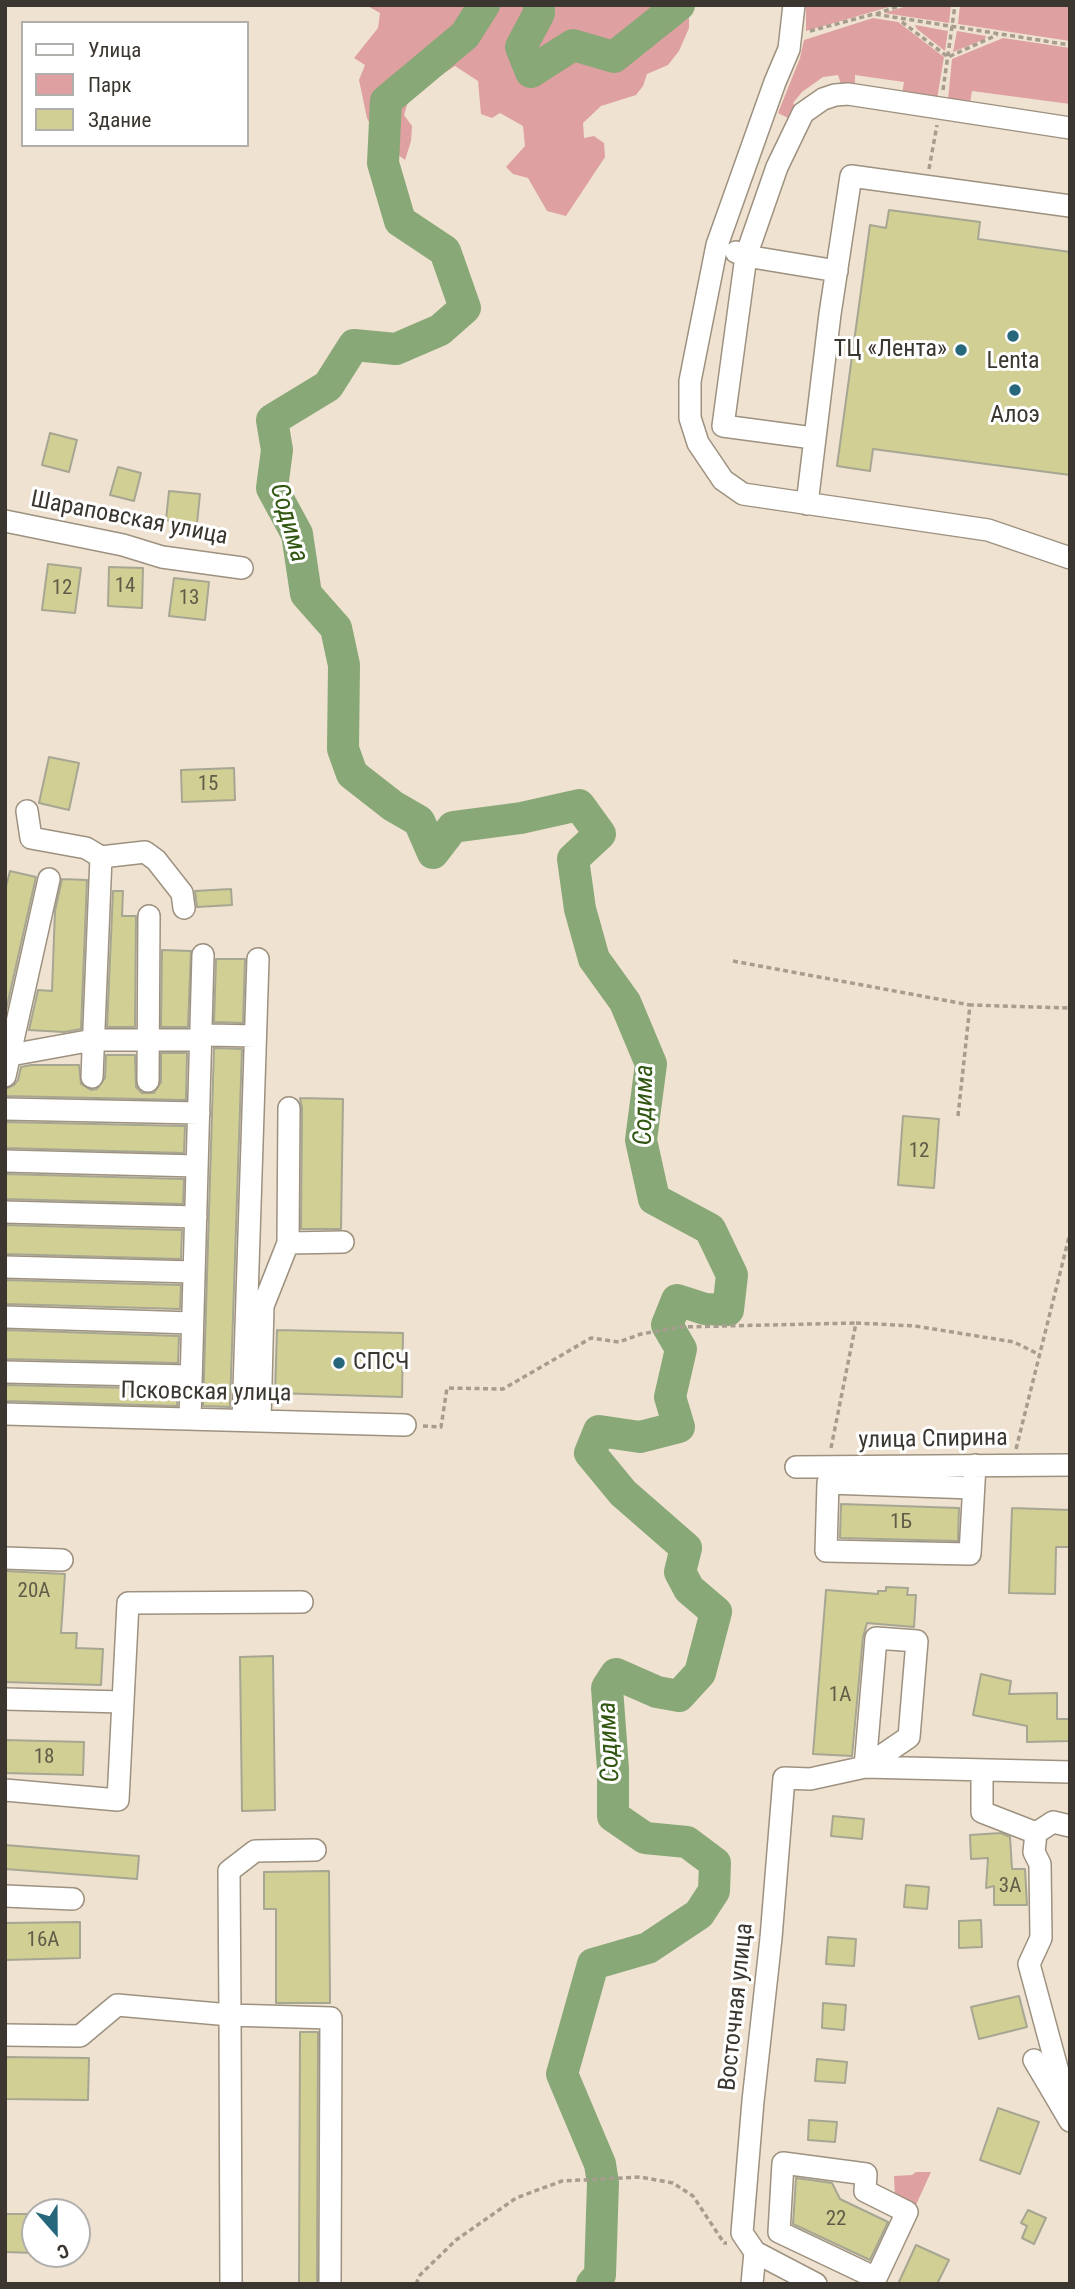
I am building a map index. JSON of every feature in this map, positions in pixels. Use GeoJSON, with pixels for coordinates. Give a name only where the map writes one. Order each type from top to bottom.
{"type":"FeatureCollection","features":[{"type":"Feature","properties":{"kind":"street"},"geometry":{"type":"LineString","coordinates":[[794,5],[789,49],[717,245],[690,381],[688,405],[693,431],[705,456],[733,489],[743,494],[988,530],[1070,558]]}},
{"type":"Feature","properties":{"kind":"street"},"geometry":{"type":"LineString","coordinates":[[813,438],[723,426],[746,256],[777,167],[797,122],[811,105],[835,95],[848,94],[1070,128]]}},
{"type":"Feature","properties":{"kind":"street"},"geometry":{"type":"LineString","coordinates":[[807,504],[813,438],[851,176],[1070,206]]}},
{"type":"Feature","properties":{"kind":"street"},"geometry":{"type":"LineString","coordinates":[[717,245],[746,256],[837,271]]}},
{"type":"Feature","properties":{"kind":"street","name":"Шараповская улица"},"geometry":{"type":"LineString","coordinates":[[5,521],[123,545],[162,556],[242,568]]}},
{"type":"Feature","properties":{"kind":"street"},"geometry":{"type":"LineString","coordinates":[[27,811],[31,838],[86,848],[101,857],[145,852],[156,860],[182,893],[184,908]]}},
{"type":"Feature","properties":{"kind":"street"},"geometry":{"type":"LineString","coordinates":[[92,1077],[101,857]]}},
{"type":"Feature","properties":{"kind":"street"},"geometry":{"type":"LineString","coordinates":[[49,879],[6,1063],[93,1040],[192,1040],[211,1035],[255,1035]]}},
{"type":"Feature","properties":{"kind":"street"},"geometry":{"type":"LineString","coordinates":[[148,1080],[149,916]]}},
{"type":"Feature","properties":{"kind":"street"},"geometry":{"type":"LineString","coordinates":[[190,1419],[203,955]]}},
{"type":"Feature","properties":{"kind":"street"},"geometry":{"type":"LineString","coordinates":[[251,1421],[258,959]]}},
{"type":"Feature","properties":{"kind":"street"},"geometry":{"type":"LineString","coordinates":[[251,1421],[263,1307],[288,1243],[289,1108]]}},
{"type":"Feature","properties":{"kind":"street"},"geometry":{"type":"LineString","coordinates":[[5,1109],[199,1113]]}},
{"type":"Feature","properties":{"kind":"street"},"geometry":{"type":"LineString","coordinates":[[5,1161],[197,1166]]}},
{"type":"Feature","properties":{"kind":"street"},"geometry":{"type":"LineString","coordinates":[[5,1212],[195,1217]]}},
{"type":"Feature","properties":{"kind":"street"},"geometry":{"type":"LineString","coordinates":[[288,1243],[343,1242]]}},
{"type":"Feature","properties":{"kind":"street"},"geometry":{"type":"LineString","coordinates":[[5,1267],[194,1272]]}},
{"type":"Feature","properties":{"kind":"street"},"geometry":{"type":"LineString","coordinates":[[5,1317],[192,1323]]}},
{"type":"Feature","properties":{"kind":"street"},"geometry":{"type":"LineString","coordinates":[[5,1371],[191,1376]]}},
{"type":"Feature","properties":{"kind":"street","name":"Псковская улица"},"geometry":{"type":"LineString","coordinates":[[5,1414],[405,1425]]}},
{"type":"Feature","properties":{"kind":"street"},"geometry":{"type":"LineString","coordinates":[[973,1488],[828,1475],[827,1551],[970,1554],[975,1465]]}},
{"type":"Feature","properties":{"kind":"street","name":"улица Спирина"},"geometry":{"type":"LineString","coordinates":[[796,1467],[828,1475],[975,1465],[1070,1465]]}},
{"type":"Feature","properties":{"kind":"street"},"geometry":{"type":"LineString","coordinates":[[5,1558],[62,1560]]}},
{"type":"Feature","properties":{"kind":"street"},"geometry":{"type":"LineString","coordinates":[[5,1790],[118,1800],[128,1603],[302,1602]]}},
{"type":"Feature","properties":{"kind":"street"},"geometry":{"type":"LineString","coordinates":[[876,1638],[917,1641],[909,1737],[865,1767],[876,1638]]}},
{"type":"Feature","properties":{"kind":"street"},"geometry":{"type":"LineString","coordinates":[[5,1699],[123,1702]]}},
{"type":"Feature","properties":{"kind":"street"},"geometry":{"type":"LineString","coordinates":[[865,1767],[1070,1772]]}},
{"type":"Feature","properties":{"kind":"street","name":"Восточная улица"},"geometry":{"type":"LineString","coordinates":[[752,2284],[751,2246],[742,2233],[784,1778],[810,1779],[865,1767]]}},
{"type":"Feature","properties":{"kind":"street"},"geometry":{"type":"LineString","coordinates":[[982,1770],[982,1812],[1036,1833]]}},
{"type":"Feature","properties":{"kind":"street"},"geometry":{"type":"LineString","coordinates":[[1036,1833],[1053,1822],[1070,1826]]}},
{"type":"Feature","properties":{"kind":"street"},"geometry":{"type":"LineString","coordinates":[[1036,1833],[1034,1852],[1040,1864],[1041,1938],[1029,1964],[1060,2079],[1057,2099]]}},
{"type":"Feature","properties":{"kind":"street"},"geometry":{"type":"LineString","coordinates":[[231,2284],[229,1871],[256,1851],[315,1850]]}},
{"type":"Feature","properties":{"kind":"street"},"geometry":{"type":"LineString","coordinates":[[5,1896],[74,1899]]}},
{"type":"Feature","properties":{"kind":"street"},"geometry":{"type":"LineString","coordinates":[[5,2035],[80,2036],[117,2005],[230,2015],[331,2018],[330,2284]]}},
{"type":"Feature","properties":{"kind":"street"},"geometry":{"type":"LineString","coordinates":[[1034,2060],[1070,2121]]}},
{"type":"Feature","properties":{"kind":"street"},"geometry":{"type":"LineString","coordinates":[[783,2163],[866,2174],[865,2192],[907,2212],[874,2281],[779,2232],[783,2163]]}},
{"type":"Feature","properties":{"kind":"street"},"geometry":{"type":"LineString","coordinates":[[748,2164],[783,2169]]}},
{"type":"Feature","properties":{"kind":"street"},"geometry":{"type":"LineString","coordinates":[[751,2246],[816,2284]]}},
{"type":"Feature","properties":{"kind":"path"},"geometry":{"type":"LineString","coordinates":[[791,36],[902,5]]}},
{"type":"Feature","properties":{"kind":"path"},"geometry":{"type":"LineString","coordinates":[[874,15],[1070,45]]}},
{"type":"Feature","properties":{"kind":"path"},"geometry":{"type":"LineString","coordinates":[[900,20],[948,57],[999,34]]}},
{"type":"Feature","properties":{"kind":"path"},"geometry":{"type":"LineString","coordinates":[[733,961],[970,1005],[1070,1008]]}},
{"type":"Feature","properties":{"kind":"path"},"geometry":{"type":"LineString","coordinates":[[958,1116],[970,1005]]}},
{"type":"Feature","properties":{"kind":"path"},"geometry":{"type":"LineString","coordinates":[[1012,1465],[1070,1233]]}},
{"type":"Feature","properties":{"kind":"path"},"geometry":{"type":"LineString","coordinates":[[405,1425],[442,1427],[447,1388],[503,1389],[590,1338],[619,1342],[640,1334],[681,1327],[856,1323],[915,1326],[1014,1342],[1040,1355]]}},
{"type":"Feature","properties":{"kind":"path"},"geometry":{"type":"LineString","coordinates":[[828,1475],[856,1323]]}},
{"type":"Feature","properties":{"kind":"path"},"geometry":{"type":"LineString","coordinates":[[416,2284],[420,2274],[456,2240],[516,2198],[562,2182],[640,2177],[673,2183],[693,2196],[724,2243],[751,2246]]}},
{"type":"Feature","properties":{"kind":"green space"},"geometry":{"type":"Polygon","coordinates":[[[366,5],[689,5],[689,28],[679,51],[668,65],[647,74],[636,95],[601,106],[583,123],[584,138],[594,136],[604,143],[605,157],[566,216],[547,211],[528,178],[513,174],[506,167],[525,146],[523,126],[500,113],[492,118],[481,114],[478,81],[455,66],[410,95],[404,115],[412,126],[411,141],[405,160],[377,139],[367,118],[359,80],[365,65],[354,58],[378,28],[380,13],[366,5]]]}},
{"type":"Feature","properties":{"kind":"green space"},"geometry":{"type":"Polygon","coordinates":[[[806,5],[896,5],[806,31],[806,5]]]}},
{"type":"Feature","properties":{"kind":"green space"},"geometry":{"type":"Polygon","coordinates":[[[910,5],[951,5],[949,23],[884,13],[910,5]]]}},
{"type":"Feature","properties":{"kind":"green space"},"geometry":{"type":"Polygon","coordinates":[[[960,5],[1070,5],[1070,41],[958,24],[960,5]]]}},
{"type":"Feature","properties":{"kind":"green space"},"geometry":{"type":"Polygon","coordinates":[[[873,18],[898,22],[944,57],[937,99],[902,94],[904,82],[855,75],[855,86],[842,87],[838,75],[823,77],[802,92],[793,103],[800,110],[790,119],[778,113],[800,58],[804,40],[873,18]]]}},
{"type":"Feature","properties":{"kind":"green space"},"geometry":{"type":"Polygon","coordinates":[[[915,25],[948,31],[945,51],[917,29],[915,25]]]}},
{"type":"Feature","properties":{"kind":"green space"},"geometry":{"type":"Polygon","coordinates":[[[957,31],[986,36],[985,39],[953,52],[957,31]]]}},
{"type":"Feature","properties":{"kind":"green space"},"geometry":{"type":"Polygon","coordinates":[[[1003,38],[1070,48],[1070,104],[972,91],[970,103],[948,100],[952,59],[1003,38]]]}},
{"type":"Feature","properties":{"kind":"green space"},"geometry":{"type":"Polygon","coordinates":[[[916,2172],[931,2172],[915,2207],[895,2198],[894,2176],[912,2175],[916,2172]]]}},
{"type":"Feature","properties":{"kind":"building","name":"ТЦ «Лента»"},"geometry":{"type":"Polygon","coordinates":[[[889,210],[980,222],[978,239],[1070,252],[1070,475],[873,449],[870,471],[837,466],[870,225],[886,228],[889,210]]]}},
{"type":"Feature","properties":{"kind":"building"},"geometry":{"type":"Polygon","coordinates":[[[50,433],[77,440],[69,472],[42,465],[50,433]]]}},
{"type":"Feature","properties":{"kind":"building"},"geometry":{"type":"Polygon","coordinates":[[[118,467],[141,473],[134,501],[110,495],[118,467]]]}},
{"type":"Feature","properties":{"kind":"building"},"geometry":{"type":"Polygon","coordinates":[[[169,491],[200,494],[197,524],[166,520],[169,491]]]}},
{"type":"Feature","properties":{"kind":"building"},"geometry":{"type":"Polygon","coordinates":[[[48,564],[81,568],[75,613],[42,610],[48,564]]]}},
{"type":"Feature","properties":{"kind":"building"},"geometry":{"type":"Polygon","coordinates":[[[109,567],[143,568],[142,608],[108,606],[109,567]]]}},
{"type":"Feature","properties":{"kind":"building"},"geometry":{"type":"Polygon","coordinates":[[[174,578],[209,582],[205,620],[169,616],[174,578]]]}},
{"type":"Feature","properties":{"kind":"building"},"geometry":{"type":"Polygon","coordinates":[[[49,757],[79,763],[69,810],[39,803],[49,757]]]}},
{"type":"Feature","properties":{"kind":"building"},"geometry":{"type":"Polygon","coordinates":[[[234,768],[235,800],[182,802],[181,770],[234,768]]]}},
{"type":"Feature","properties":{"kind":"building"},"geometry":{"type":"Polygon","coordinates":[[[10,871],[36,877],[5,1015],[5,890],[10,871]]]}},
{"type":"Feature","properties":{"kind":"building"},"geometry":{"type":"Polygon","coordinates":[[[62,879],[87,880],[81,1029],[64,1032],[29,1030],[38,990],[52,991],[55,911],[62,879]]]}},
{"type":"Feature","properties":{"kind":"building"},"geometry":{"type":"Polygon","coordinates":[[[231,889],[232,905],[197,907],[195,891],[231,889]]]}},
{"type":"Feature","properties":{"kind":"building"},"geometry":{"type":"Polygon","coordinates":[[[113,891],[123,891],[122,916],[136,916],[135,1027],[107,1027],[113,891]]]}},
{"type":"Feature","properties":{"kind":"building"},"geometry":{"type":"Polygon","coordinates":[[[162,950],[191,951],[188,1027],[161,1027],[162,950]]]}},
{"type":"Feature","properties":{"kind":"building"},"geometry":{"type":"Polygon","coordinates":[[[216,959],[245,959],[243,1023],[214,1022],[216,959]]]}},
{"type":"Feature","properties":{"kind":"building"},"geometry":{"type":"Polygon","coordinates":[[[214,1048],[242,1049],[230,1407],[203,1406],[214,1048]]]}},
{"type":"Feature","properties":{"kind":"building"},"geometry":{"type":"Polygon","coordinates":[[[161,1053],[187,1053],[186,1100],[5,1096],[5,1089],[18,1080],[21,1067],[31,1065],[79,1065],[81,1084],[91,1090],[97,1089],[105,1078],[106,1055],[135,1055],[136,1087],[142,1093],[154,1093],[161,1082],[161,1053]]]}},
{"type":"Feature","properties":{"kind":"building"},"geometry":{"type":"Polygon","coordinates":[[[300,1098],[343,1099],[341,1229],[301,1229],[300,1098]]]}},
{"type":"Feature","properties":{"kind":"building"},"geometry":{"type":"Polygon","coordinates":[[[903,1116],[939,1119],[934,1188],[898,1185],[903,1116]]]}},
{"type":"Feature","properties":{"kind":"building"},"geometry":{"type":"Polygon","coordinates":[[[5,1122],[185,1126],[184,1153],[5,1148],[5,1122]]]}},
{"type":"Feature","properties":{"kind":"building"},"geometry":{"type":"Polygon","coordinates":[[[5,1174],[184,1179],[183,1204],[5,1199],[5,1174]]]}},
{"type":"Feature","properties":{"kind":"building"},"geometry":{"type":"Polygon","coordinates":[[[5,1225],[182,1230],[181,1259],[5,1254],[5,1225]]]}},
{"type":"Feature","properties":{"kind":"building"},"geometry":{"type":"Polygon","coordinates":[[[5,1280],[181,1285],[180,1309],[5,1304],[5,1280]]]}},
{"type":"Feature","properties":{"kind":"building"},"geometry":{"type":"Polygon","coordinates":[[[5,1330],[179,1336],[178,1363],[5,1359],[5,1330]]]}},
{"type":"Feature","properties":{"kind":"building","name":"СПСЧ"},"geometry":{"type":"Polygon","coordinates":[[[277,1330],[403,1333],[402,1397],[275,1393],[277,1330]]]}},
{"type":"Feature","properties":{"kind":"building"},"geometry":{"type":"Polygon","coordinates":[[[5,1385],[178,1389],[177,1406],[5,1401],[5,1385]]]}},
{"type":"Feature","properties":{"kind":"building"},"geometry":{"type":"Polygon","coordinates":[[[841,1504],[959,1508],[958,1541],[840,1538],[841,1504]]]}},
{"type":"Feature","properties":{"kind":"building"},"geometry":{"type":"Polygon","coordinates":[[[1012,1508],[1070,1510],[1070,1547],[1056,1547],[1055,1594],[1009,1593],[1012,1508]]]}},
{"type":"Feature","properties":{"kind":"building"},"geometry":{"type":"Polygon","coordinates":[[[5,1571],[65,1574],[61,1633],[77,1633],[76,1648],[103,1649],[101,1685],[5,1682],[5,1571]]]}},
{"type":"Feature","properties":{"kind":"building"},"geometry":{"type":"Polygon","coordinates":[[[886,1587],[908,1588],[907,1595],[916,1595],[914,1627],[867,1623],[863,1637],[852,1756],[813,1754],[826,1590],[878,1594],[878,1591],[886,1591],[886,1587]]]}},
{"type":"Feature","properties":{"kind":"building"},"geometry":{"type":"Polygon","coordinates":[[[273,1656],[275,1810],[242,1811],[240,1657],[273,1656]]]}},
{"type":"Feature","properties":{"kind":"building"},"geometry":{"type":"Polygon","coordinates":[[[981,1674],[1011,1681],[1009,1694],[1057,1693],[1057,1719],[1069,1719],[1070,1741],[1027,1742],[1027,1726],[973,1715],[981,1674]]]}},
{"type":"Feature","properties":{"kind":"building"},"geometry":{"type":"Polygon","coordinates":[[[5,1740],[84,1742],[83,1775],[5,1773],[5,1740]]]}},
{"type":"Feature","properties":{"kind":"building"},"geometry":{"type":"Polygon","coordinates":[[[833,1816],[864,1819],[862,1839],[831,1836],[833,1816]]]}},
{"type":"Feature","properties":{"kind":"building"},"geometry":{"type":"Polygon","coordinates":[[[1001,1833],[1010,1837],[1012,1869],[1025,1869],[1027,1905],[994,1905],[994,1886],[986,1888],[988,1858],[971,1859],[970,1835],[1001,1833]]]}},
{"type":"Feature","properties":{"kind":"building"},"geometry":{"type":"Polygon","coordinates":[[[5,1845],[139,1856],[137,1879],[5,1869],[5,1845]]]}},
{"type":"Feature","properties":{"kind":"building"},"geometry":{"type":"Polygon","coordinates":[[[329,1871],[330,2003],[276,2003],[276,1909],[264,1909],[264,1872],[329,1871]]]}},
{"type":"Feature","properties":{"kind":"building"},"geometry":{"type":"Polygon","coordinates":[[[906,1885],[929,1887],[927,1909],[904,1907],[906,1885]]]}},
{"type":"Feature","properties":{"kind":"building"},"geometry":{"type":"Polygon","coordinates":[[[981,1920],[982,1947],[959,1948],[959,1921],[981,1920]]]}},
{"type":"Feature","properties":{"kind":"building"},"geometry":{"type":"Polygon","coordinates":[[[80,1922],[80,1958],[5,1960],[5,1923],[80,1922]]]}},
{"type":"Feature","properties":{"kind":"building"},"geometry":{"type":"Polygon","coordinates":[[[828,1937],[856,1939],[854,1966],[826,1964],[828,1937]]]}},
{"type":"Feature","properties":{"kind":"building"},"geometry":{"type":"Polygon","coordinates":[[[1019,1996],[1027,2027],[979,2039],[971,2007],[1019,1996]]]}},
{"type":"Feature","properties":{"kind":"building"},"geometry":{"type":"Polygon","coordinates":[[[823,2003],[846,2005],[844,2030],[822,2028],[823,2003]]]}},
{"type":"Feature","properties":{"kind":"building"},"geometry":{"type":"Polygon","coordinates":[[[300,2032],[318,2032],[317,2284],[299,2284],[300,2032]]]}},
{"type":"Feature","properties":{"kind":"building"},"geometry":{"type":"Polygon","coordinates":[[[5,2057],[89,2058],[88,2100],[5,2099],[5,2057]]]}},
{"type":"Feature","properties":{"kind":"building"},"geometry":{"type":"Polygon","coordinates":[[[817,2059],[847,2062],[845,2083],[815,2081],[817,2059]]]}},
{"type":"Feature","properties":{"kind":"building"},"geometry":{"type":"Polygon","coordinates":[[[998,2108],[1039,2122],[1020,2174],[980,2160],[998,2108]]]}},
{"type":"Feature","properties":{"kind":"building"},"geometry":{"type":"Polygon","coordinates":[[[809,2120],[837,2122],[835,2142],[808,2140],[809,2120]]]}},
{"type":"Feature","properties":{"kind":"building"},"geometry":{"type":"Polygon","coordinates":[[[796,2178],[832,2183],[840,2199],[888,2222],[870,2260],[793,2224],[796,2178]]]}},
{"type":"Feature","properties":{"kind":"building"},"geometry":{"type":"Polygon","coordinates":[[[1028,2210],[1046,2218],[1034,2244],[1022,2238],[1027,2226],[1021,2223],[1028,2210]]]}},
{"type":"Feature","properties":{"kind":"building"},"geometry":{"type":"Polygon","coordinates":[[[5,2214],[21,2214],[21,2253],[5,2252],[5,2214]]]}},
{"type":"Feature","properties":{"kind":"building"},"geometry":{"type":"Polygon","coordinates":[[[916,2245],[949,2260],[937,2284],[898,2284],[916,2245]]]}},
{"type":"Feature","properties":{"kind":"waterway","name":"Содима"},"geometry":{"type":"LineString","coordinates":[[484,5],[465,35],[386,101],[383,163],[400,221],[445,251],[465,308],[440,330],[396,349],[354,345],[328,386],[272,420],[277,450],[272,488],[297,534],[306,594],[336,628],[344,665],[343,749],[352,774],[393,806],[419,821],[433,853],[453,827],[521,818],[579,805],[600,834],[573,859],[580,909],[594,959],[625,1002],[651,1064],[641,1140],[654,1199],[710,1229],[732,1275],[728,1310],[705,1309],[677,1300],[667,1325],[681,1349],[670,1397],[679,1427],[640,1437],[599,1431],[590,1453],[623,1493],[686,1548],[680,1572],[689,1589],[716,1612],[700,1673],[679,1696],[657,1692],[616,1674],[607,1688],[613,1769],[613,1816],[645,1838],[687,1842],[715,1863],[714,1891],[699,1914],[648,1948],[593,1964],[562,2074],[600,2164],[603,2183],[600,2275],[592,2284]]}},
{"type":"Feature","properties":{"kind":"waterway","name":"Содима"},"geometry":{"type":"LineString","coordinates":[[539,5],[539,13],[521,47],[531,72],[573,45],[614,57],[679,5]]}},
{"type":"Feature","properties":{"kind":"place","name":"Lenta"},"geometry":{"type":"Point","coordinates":[1013,336]}},
{"type":"Feature","properties":{"kind":"place","name":"ТЦ «Лента»"},"geometry":{"type":"Point","coordinates":[961,350]}},
{"type":"Feature","properties":{"kind":"place","name":"Алоэ"},"geometry":{"type":"Point","coordinates":[1015,390]}},
{"type":"Feature","properties":{"kind":"place","name":"СПСЧ"},"geometry":{"type":"Point","coordinates":[339,1363]}}]}
